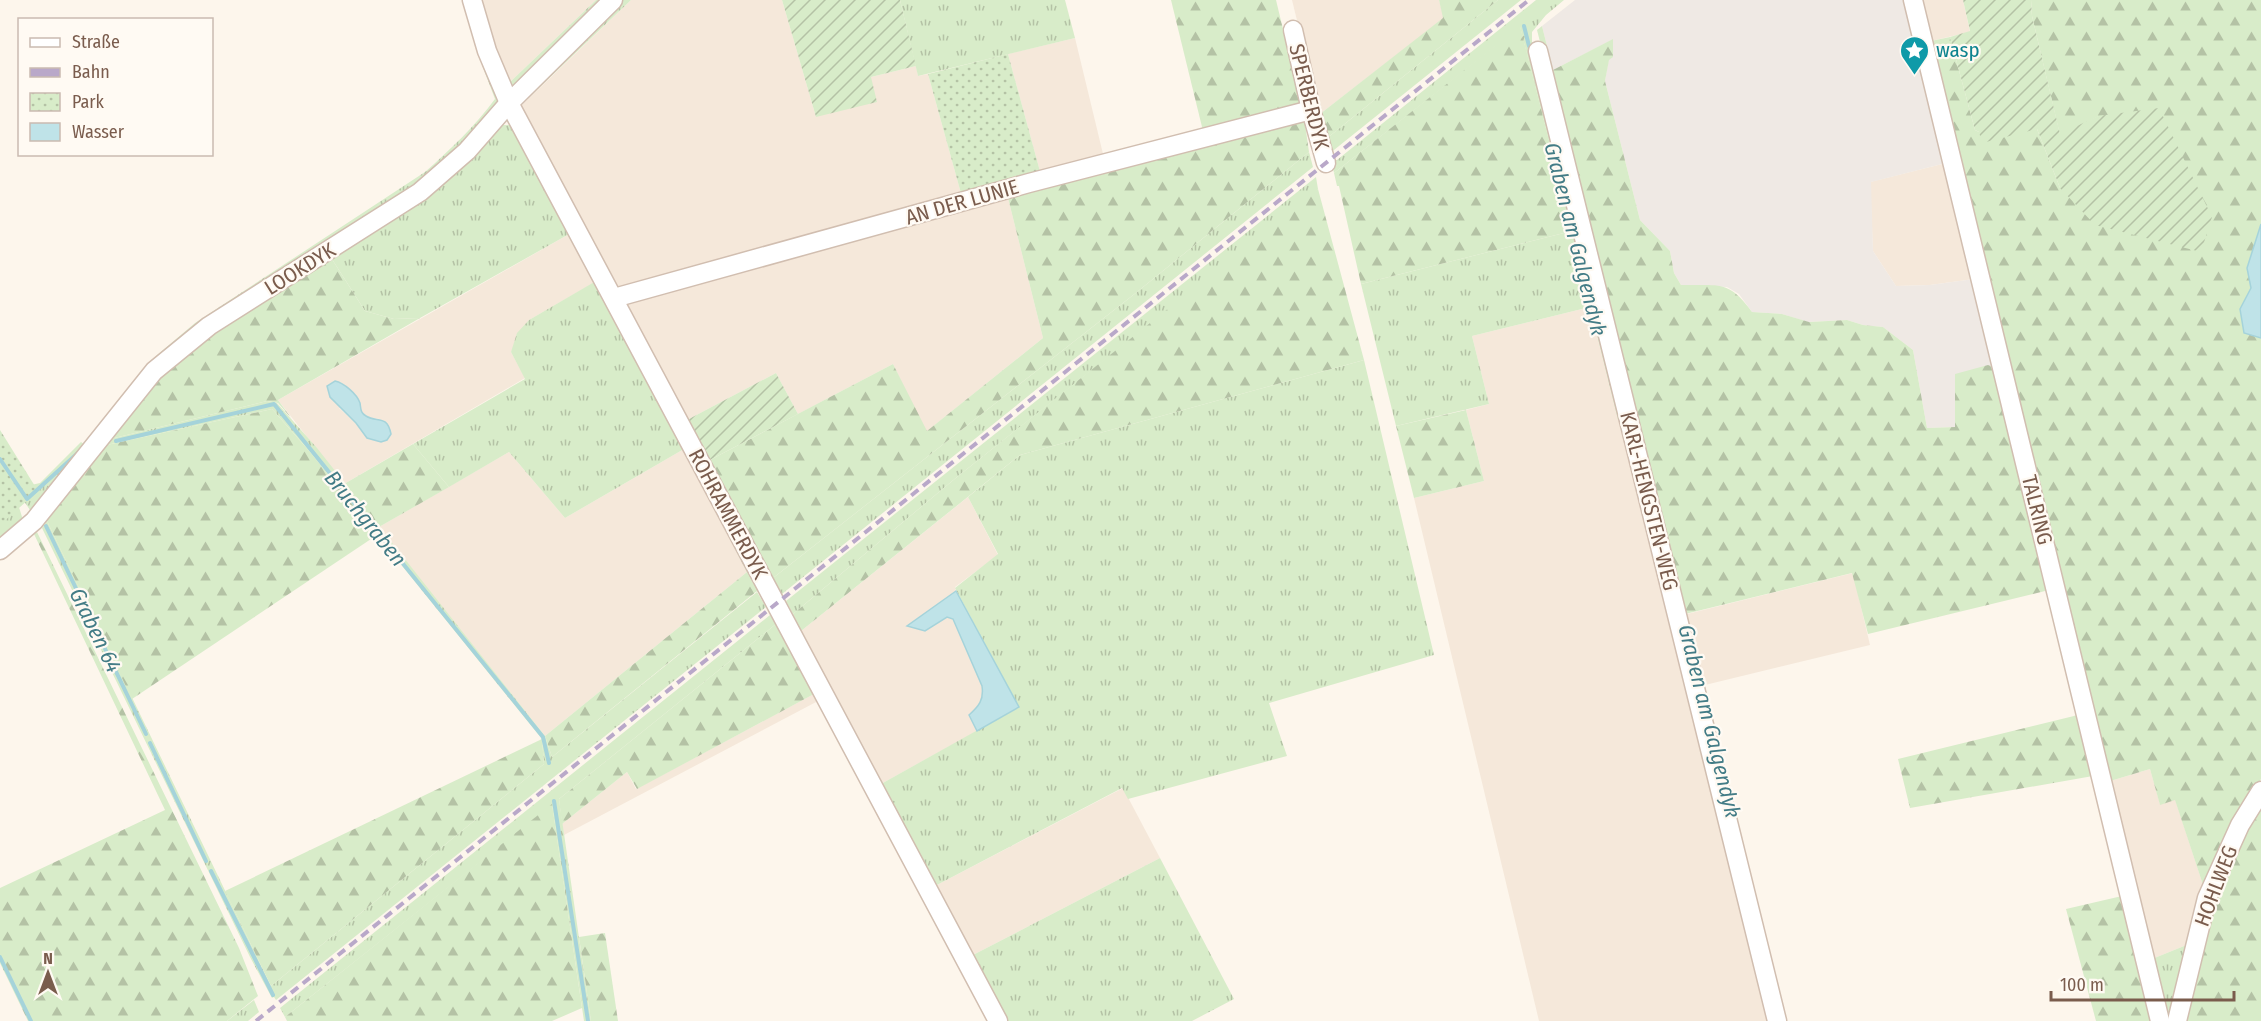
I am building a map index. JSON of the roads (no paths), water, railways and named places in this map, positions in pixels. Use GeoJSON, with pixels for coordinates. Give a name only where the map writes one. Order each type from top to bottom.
{"type":"FeatureCollection","features":[{"type":"Feature","properties":{"kind":"street","name":"ROHRAMMERDYK"},"geometry":{"type":"LineString","coordinates":[[472,0],[487,51],[509,103],[998,1021]]}},
{"type":"Feature","properties":{"kind":"street","name":"LOOKDYK"},"geometry":{"type":"LineString","coordinates":[[0,550],[34,521],[154,371],[209,326],[420,192],[467,151],[509,103],[612,0]]}},
{"type":"Feature","properties":{"kind":"street","name":"TALRING"},"geometry":{"type":"LineString","coordinates":[[1913,0],[2160,1021]]}},
{"type":"Feature","properties":{"kind":"street","name":"SPERBERDYK"},"geometry":{"type":"LineString","coordinates":[[1293,30],[1326,163]]}},
{"type":"Feature","properties":{"kind":"street","name":"KARL-HENGSTEN-WEG"},"geometry":{"type":"LineString","coordinates":[[1538,51],[1777,1021]]}},
{"type":"Feature","properties":{"kind":"street","name":"AN DER LUNIE"},"geometry":{"type":"LineString","coordinates":[[614,298],[1029,183],[1311,110]]}},
{"type":"Feature","properties":{"kind":"street","name":"HOHLWEG"},"geometry":{"type":"LineString","coordinates":[[2176,1021],[2207,898],[2240,825],[2261,791]]}},
{"type":"Feature","properties":{"kind":"water"},"geometry":{"type":"Polygon","coordinates":[[[2261,224],[2261,338],[2244,333],[2240,309],[2251,288],[2247,268],[2261,224]]]}},
{"type":"Feature","properties":{"kind":"water"},"geometry":{"type":"Polygon","coordinates":[[[335,381],[353,393],[364,415],[387,424],[391,434],[387,440],[381,442],[367,438],[356,423],[330,397],[327,386],[335,381]]]}},
{"type":"Feature","properties":{"kind":"water"},"geometry":{"type":"Polygon","coordinates":[[[956,591],[1019,707],[977,731],[969,715],[980,702],[982,686],[953,619],[947,617],[925,631],[907,626],[956,591]]]}},
{"type":"Feature","properties":{"kind":"waterway","name":"Graben am Galgendyk"},"geometry":{"type":"LineString","coordinates":[[1524,26],[1529,46]]}},
{"type":"Feature","properties":{"kind":"waterway","name":"Bruchgraben"},"geometry":{"type":"LineString","coordinates":[[116,441],[274,404],[543,737],[549,763]]}},
{"type":"Feature","properties":{"kind":"waterway","name":"Bruchgraben"},"geometry":{"type":"LineString","coordinates":[[0,459],[27,499],[79,452]]}},
{"type":"Feature","properties":{"kind":"waterway","name":"Graben 64"},"geometry":{"type":"LineString","coordinates":[[46,526],[146,734]]}},
{"type":"Feature","properties":{"kind":"waterway","name":"Graben 64"},"geometry":{"type":"LineString","coordinates":[[150,743],[206,861]]}},
{"type":"Feature","properties":{"kind":"waterway","name":"Bruchgraben"},"geometry":{"type":"LineString","coordinates":[[554,801],[588,1021]]}},
{"type":"Feature","properties":{"kind":"waterway","name":"Graben 64"},"geometry":{"type":"LineString","coordinates":[[211,871],[273,995]]}},
{"type":"Feature","properties":{"kind":"waterway"},"geometry":{"type":"LineString","coordinates":[[0,957],[31,1021]]}},
{"type":"Feature","properties":{"kind":"railway"},"geometry":{"type":"LineString","coordinates":[[256,1021],[1529,0]]}},
{"type":"Feature","properties":{"kind":"place","name":"wasp"},"geometry":{"type":"Point","coordinates":[1915,76]}}]}
